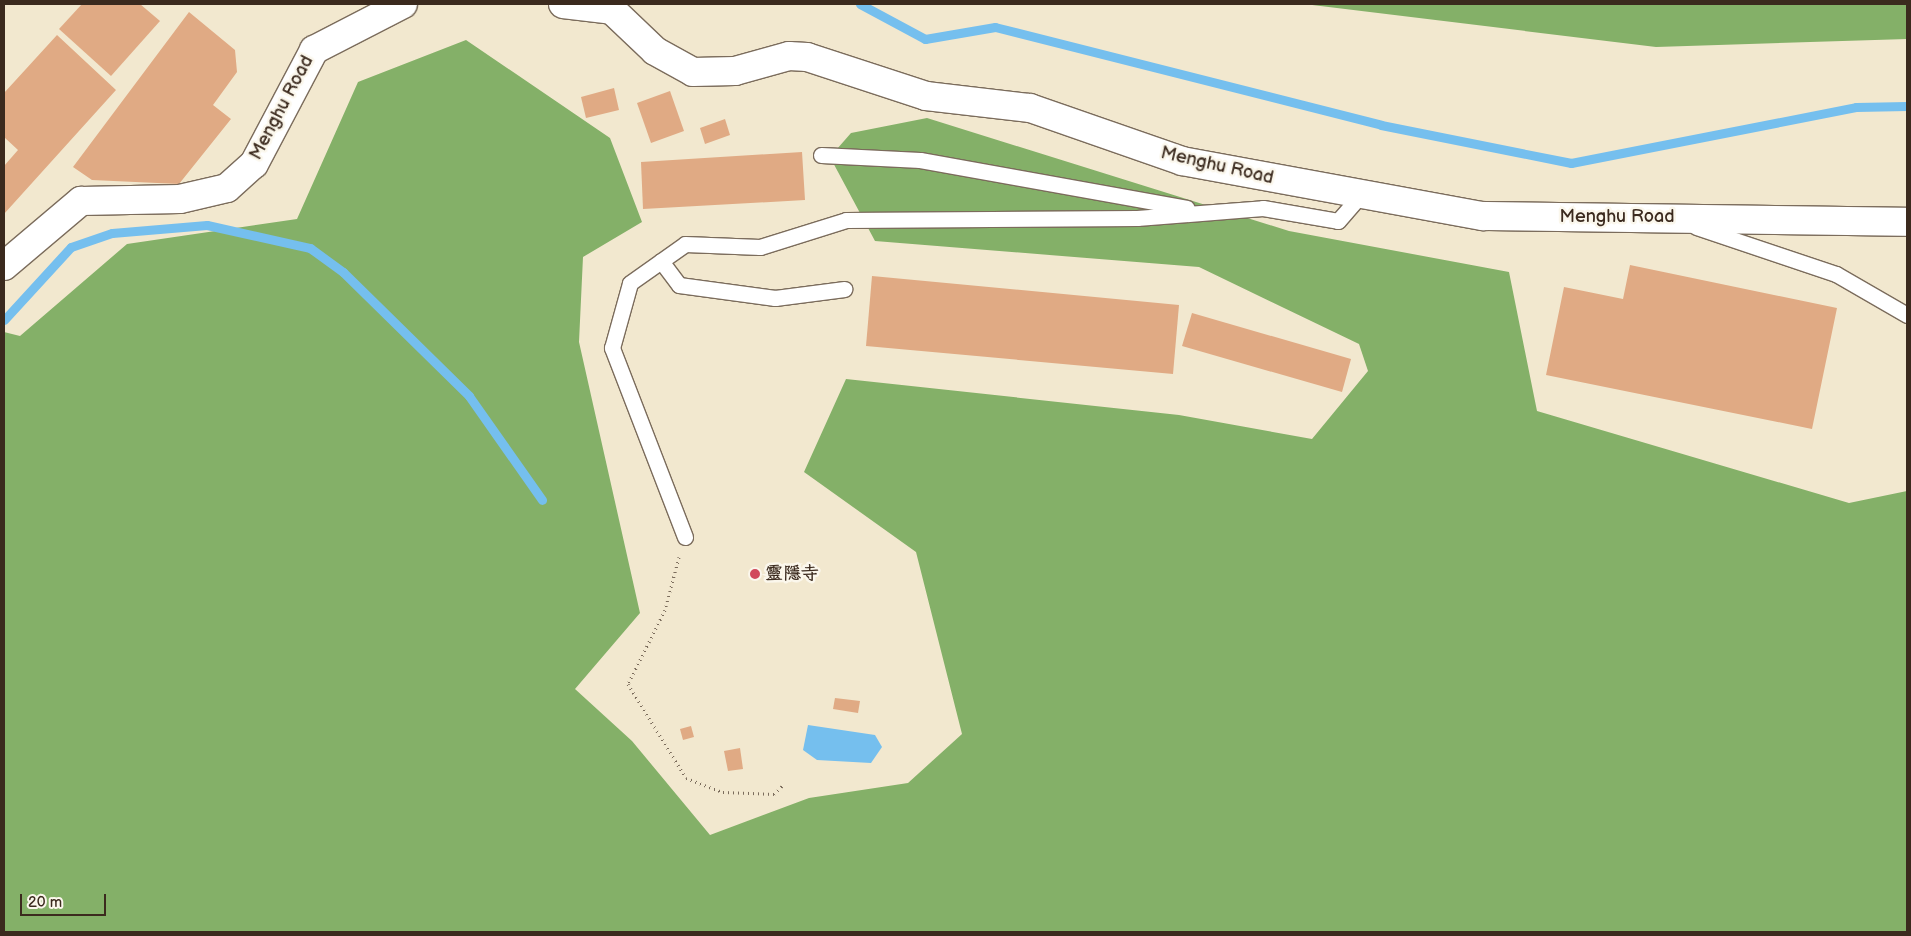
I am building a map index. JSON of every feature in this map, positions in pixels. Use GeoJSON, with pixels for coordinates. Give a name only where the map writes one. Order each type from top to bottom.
{"type":"FeatureCollection","features":[{"type":"Feature","properties":{"kind":"street","name":"Menghu Road"},"geometry":{"type":"LineString","coordinates":[[4,266],[81,201],[180,199],[227,188],[254,164],[314,50],[403,4]]}},
{"type":"Feature","properties":{"kind":"street","name":"Menghu Road"},"geometry":{"type":"LineString","coordinates":[[563,4],[612,10],[655,51],[693,72],[735,71],[789,56],[807,57],[926,96],[1030,108],[1182,161],[1360,196],[1483,216],[1907,222]]}},
{"type":"Feature","properties":{"kind":"lane"},"geometry":{"type":"LineString","coordinates":[[821,155],[920,160],[1206,212]]}},
{"type":"Feature","properties":{"kind":"lane"},"geometry":{"type":"LineString","coordinates":[[685,538],[612,348],[630,284],[685,244],[760,248],[846,220],[1137,218],[1263,208],[1338,221],[1360,196]]}},
{"type":"Feature","properties":{"kind":"lane"},"geometry":{"type":"LineString","coordinates":[[1671,218],[1836,274],[1907,315]]}},
{"type":"Feature","properties":{"kind":"lane"},"geometry":{"type":"LineString","coordinates":[[661,261],[679,285],[775,298],[844,289]]}},
{"type":"Feature","properties":{"kind":"path"},"geometry":{"type":"LineString","coordinates":[[685,538],[665,610],[628,684],[686,778],[723,792],[774,794],[784,784]]}},
{"type":"Feature","properties":{"kind":"green space"},"geometry":{"type":"Polygon","coordinates":[[[1304,4],[1907,4],[1907,39],[1656,47],[1304,4]]]}},
{"type":"Feature","properties":{"kind":"green space"},"geometry":{"type":"Polygon","coordinates":[[[466,40],[610,138],[642,222],[583,257],[579,342],[640,613],[575,689],[632,741],[710,835],[809,798],[908,783],[962,734],[916,552],[804,472],[846,379],[1179,415],[1312,439],[1368,371],[1359,344],[1199,267],[875,241],[830,157],[851,133],[927,118],[1289,231],[1509,272],[1537,411],[1849,503],[1907,491],[1907,932],[4,932],[4,332],[20,336],[127,244],[297,219],[358,82],[466,40]]]}},
{"type":"Feature","properties":{"kind":"water"},"geometry":{"type":"Polygon","coordinates":[[[808,725],[875,735],[882,747],[871,763],[817,760],[803,750],[808,725]]]}},
{"type":"Feature","properties":{"kind":"building"},"geometry":{"type":"Polygon","coordinates":[[[82,4],[140,4],[160,21],[111,76],[59,29],[82,4]]]}},
{"type":"Feature","properties":{"kind":"building"},"geometry":{"type":"Polygon","coordinates":[[[189,12],[235,50],[237,72],[213,105],[231,119],[179,184],[92,180],[73,167],[189,12]]]}},
{"type":"Feature","properties":{"kind":"building"},"geometry":{"type":"Polygon","coordinates":[[[57,35],[116,90],[4,214],[4,166],[18,150],[4,137],[4,93],[57,35]]]}},
{"type":"Feature","properties":{"kind":"building"},"geometry":{"type":"Polygon","coordinates":[[[614,88],[619,110],[586,118],[581,97],[614,88]]]}},
{"type":"Feature","properties":{"kind":"building"},"geometry":{"type":"Polygon","coordinates":[[[670,91],[684,131],[651,143],[637,103],[670,91]]]}},
{"type":"Feature","properties":{"kind":"building"},"geometry":{"type":"Polygon","coordinates":[[[725,119],[730,135],[705,144],[700,128],[725,119]]]}},
{"type":"Feature","properties":{"kind":"building"},"geometry":{"type":"Polygon","coordinates":[[[802,152],[805,200],[643,209],[641,162],[802,152]]]}},
{"type":"Feature","properties":{"kind":"building"},"geometry":{"type":"Polygon","coordinates":[[[1630,265],[1837,308],[1812,429],[1546,375],[1564,287],[1623,299],[1630,265]]]}},
{"type":"Feature","properties":{"kind":"building"},"geometry":{"type":"Polygon","coordinates":[[[872,276],[1179,305],[1173,374],[866,346],[872,276]]]}},
{"type":"Feature","properties":{"kind":"building"},"geometry":{"type":"Polygon","coordinates":[[[1192,313],[1351,359],[1342,392],[1182,346],[1192,313]]]}},
{"type":"Feature","properties":{"kind":"building"},"geometry":{"type":"Polygon","coordinates":[[[835,698],[860,701],[858,713],[833,709],[835,698]]]}},
{"type":"Feature","properties":{"kind":"building"},"geometry":{"type":"Polygon","coordinates":[[[691,726],[694,737],[683,740],[680,729],[691,726]]]}},
{"type":"Feature","properties":{"kind":"building"},"geometry":{"type":"Polygon","coordinates":[[[740,748],[743,769],[728,771],[724,751],[740,748]]]}},
{"type":"Feature","properties":{"kind":"waterway"},"geometry":{"type":"LineString","coordinates":[[860,4],[925,39],[995,27],[1381,125],[1571,163],[1856,107],[1907,106]]}},
{"type":"Feature","properties":{"kind":"waterway"},"geometry":{"type":"LineString","coordinates":[[4,320],[71,247],[112,233],[207,225],[310,248],[343,272],[469,396],[542,500]]}},
{"type":"Feature","properties":{"kind":"place","name":"靈隱寺"},"geometry":{"type":"Point","coordinates":[755,574]}}]}
